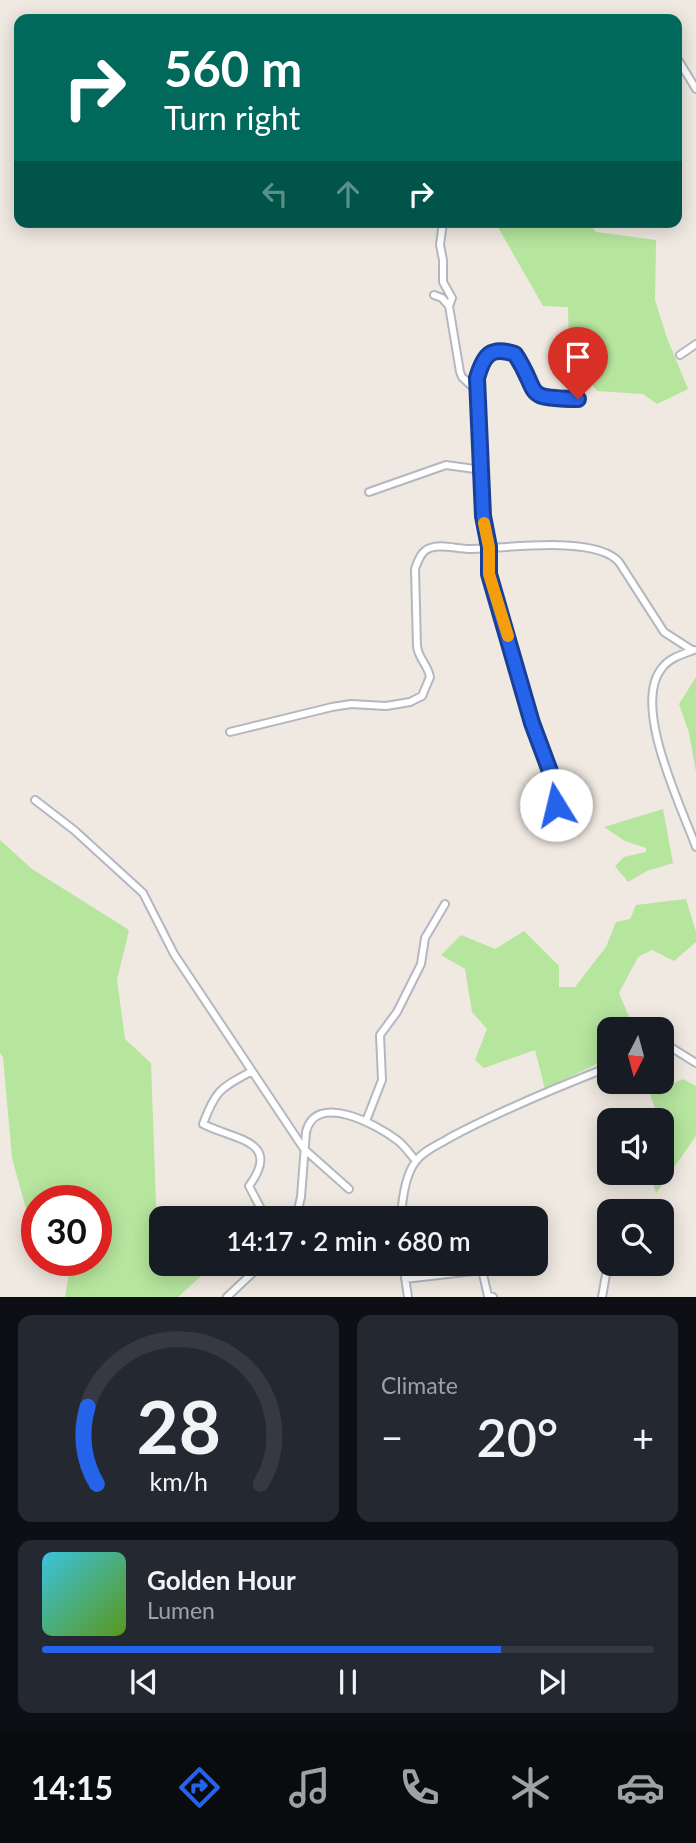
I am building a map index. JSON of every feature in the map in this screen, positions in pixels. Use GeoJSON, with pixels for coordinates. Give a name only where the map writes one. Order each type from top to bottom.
{"type":"FeatureCollection","features":[{"type":"Feature","properties":{"kind":"street"},"geometry":{"type":"LineString","coordinates":[[682,66],[696,89]]}},
{"type":"Feature","properties":{"kind":"street"},"geometry":{"type":"LineString","coordinates":[[442,228],[440,244],[443,282],[452,298],[449,306],[460,372],[477,391]]}},
{"type":"Feature","properties":{"kind":"street"},"geometry":{"type":"LineString","coordinates":[[434,295],[442,298],[449,306]]}},
{"type":"Feature","properties":{"kind":"street"},"geometry":{"type":"LineString","coordinates":[[680,355],[696,344]]}},
{"type":"Feature","properties":{"kind":"street"},"geometry":{"type":"LineString","coordinates":[[556,805],[551,774],[532,723],[491,585],[489,547],[483,516],[477,378],[485,358],[492,351],[499,350],[515,354],[536,395],[545,398],[578,399]]}},
{"type":"Feature","properties":{"kind":"street"},"geometry":{"type":"LineString","coordinates":[[369,492],[446,465],[482,470]]}},
{"type":"Feature","properties":{"kind":"street"},"geometry":{"type":"LineString","coordinates":[[230,732],[332,707],[351,704],[386,706],[410,702],[422,696],[430,677],[416,646],[415,569],[419,558],[431,547],[588,547],[604,550],[619,562],[664,632],[694,650]]}},
{"type":"Feature","properties":{"kind":"street"},"geometry":{"type":"LineString","coordinates":[[694,650],[673,659],[661,669],[655,681],[653,703],[661,761],[696,847]]}},
{"type":"Feature","properties":{"kind":"street"},"geometry":{"type":"LineString","coordinates":[[35,800],[74,830],[143,893],[174,954],[304,1149],[349,1189]]}},
{"type":"Feature","properties":{"kind":"street"},"geometry":{"type":"LineString","coordinates":[[366,1121],[382,1080],[380,1035],[397,1012],[421,964],[425,938],[445,904]]}},
{"type":"Feature","properties":{"kind":"street"},"geometry":{"type":"LineString","coordinates":[[674,1049],[696,1063]]}},
{"type":"Feature","properties":{"kind":"street"},"geometry":{"type":"LineString","coordinates":[[252,1071],[222,1088],[212,1101],[204,1124],[248,1140],[261,1155],[261,1170],[249,1186],[259,1206]]}},
{"type":"Feature","properties":{"kind":"street"},"geometry":{"type":"LineString","coordinates":[[403,1206],[416,1161],[432,1147],[597,1072]]}},
{"type":"Feature","properties":{"kind":"street"},"geometry":{"type":"LineString","coordinates":[[299,1206],[308,1124],[322,1115],[338,1112],[366,1121],[400,1141],[416,1161]]}},
{"type":"Feature","properties":{"kind":"street"},"geometry":{"type":"LineString","coordinates":[[405,1279],[482,1270],[488,1296],[493,1297]]}},
{"type":"Feature","properties":{"kind":"street"},"geometry":{"type":"LineString","coordinates":[[227,1297],[249,1276]]}},
{"type":"Feature","properties":{"kind":"street"},"geometry":{"type":"LineString","coordinates":[[405,1276],[408,1297]]}},
{"type":"Feature","properties":{"kind":"street"},"geometry":{"type":"LineString","coordinates":[[602,1297],[606,1276]]}},
{"type":"Feature","properties":{"kind":"green space"},"geometry":{"type":"Polygon","coordinates":[[[498,228],[593,228],[596,232],[656,240],[655,300],[688,389],[657,404],[643,394],[597,391],[569,355],[568,307],[543,306],[498,228]]]}},
{"type":"Feature","properties":{"kind":"green space"},"geometry":{"type":"Polygon","coordinates":[[[696,677],[696,772],[689,733],[679,704],[696,677]]]}},
{"type":"Feature","properties":{"kind":"green space"},"geometry":{"type":"Polygon","coordinates":[[[663,809],[673,863],[647,871],[628,882],[615,866],[624,857],[646,852],[646,848],[625,841],[604,827],[663,809]]]}},
{"type":"Feature","properties":{"kind":"green space"},"geometry":{"type":"Polygon","coordinates":[[[0,840],[32,869],[129,930],[117,980],[125,1039],[151,1063],[157,1206],[149,1206],[149,1276],[201,1276],[178,1297],[65,1297],[69,1276],[112,1276],[112,1185],[21,1185],[21,1191],[12,1158],[3,1057],[0,1053],[0,840]]]}},
{"type":"Feature","properties":{"kind":"green space"},"geometry":{"type":"Polygon","coordinates":[[[686,899],[696,932],[696,942],[674,961],[652,950],[638,957],[619,993],[629,1017],[597,1017],[597,1064],[545,1089],[535,1050],[484,1068],[475,1060],[487,1029],[472,1012],[465,969],[441,955],[461,935],[495,949],[524,931],[559,966],[559,987],[575,987],[606,947],[616,922],[630,919],[636,905],[686,899]]]}},
{"type":"Feature","properties":{"kind":"green space"},"geometry":{"type":"Polygon","coordinates":[[[683,1079],[696,1086],[696,1136],[674,1167],[674,1108],[655,1108],[650,1094],[674,1094],[674,1083],[683,1079]]]}},
{"type":"Feature","properties":{"kind":"green space"},"geometry":{"type":"Polygon","coordinates":[[[653,1185],[662,1185],[656,1193],[653,1185]]]}},
{"type":"Feature","properties":{"kind":"slow traffic"},"geometry":{"type":"LineString","coordinates":[[484,523],[489,547],[489,574],[508,636]]}},
{"type":"Feature","properties":{"kind":"route"},"geometry":{"type":"LineString","coordinates":[[556,805],[551,774],[532,723],[489,574],[489,547],[483,516],[477,378],[485,358],[492,351],[499,350],[515,354],[536,395],[545,398],[578,399]]}}]}
